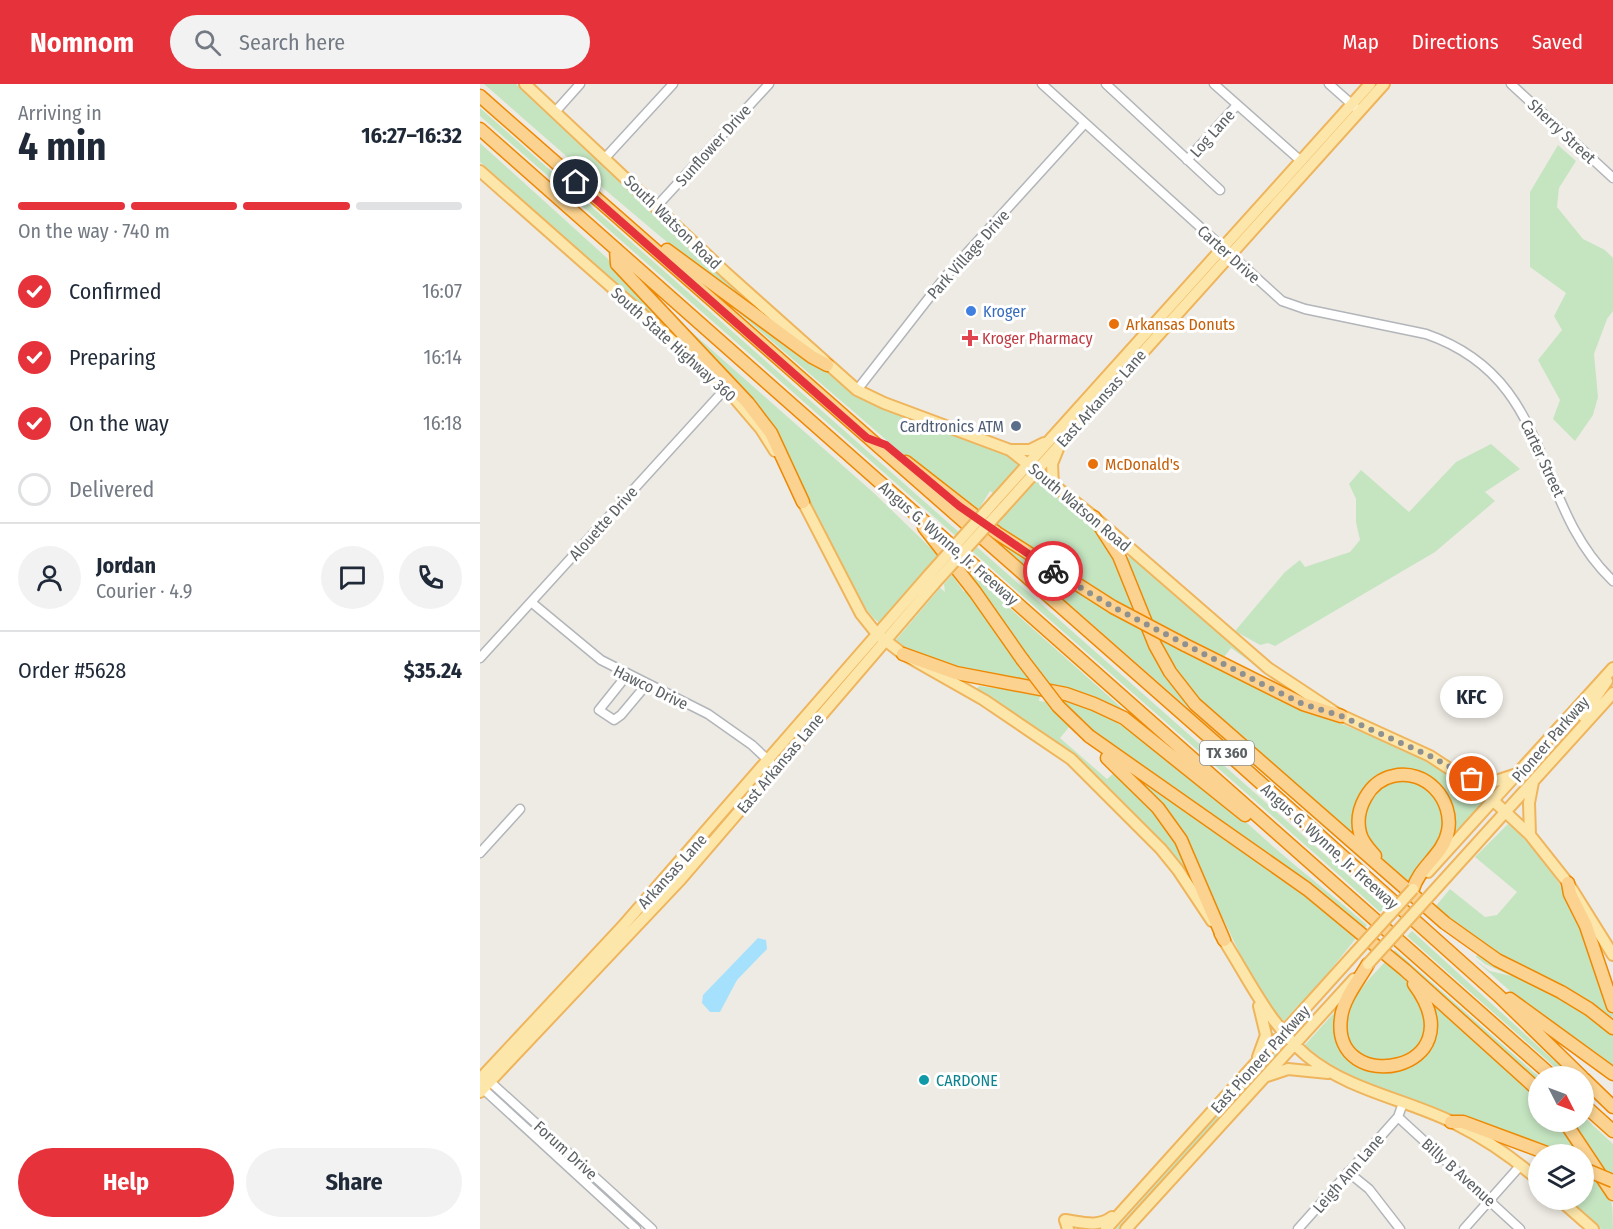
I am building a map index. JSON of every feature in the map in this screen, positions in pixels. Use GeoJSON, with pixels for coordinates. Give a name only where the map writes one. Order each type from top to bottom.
{"type":"FeatureCollection","features":[{"type":"Feature","properties":{"kind":"highway","name":"Angus G. Wynne, Jr. Freeway"},"geometry":{"type":"LineString","coordinates":[[480,96],[1499,996],[1571,1066]]}},
{"type":"Feature","properties":{"kind":"highway","name":"Angus G. Wynne, Jr. Freeway"},"geometry":{"type":"LineString","coordinates":[[480,129],[1541,1066]]}},
{"type":"Feature","properties":{"kind":"highway"},"geometry":{"type":"LineString","coordinates":[[576,182],[594,186],[690,268],[812,357],[827,364]]}},
{"type":"Feature","properties":{"kind":"highway"},"geometry":{"type":"LineString","coordinates":[[616,249],[617,264],[748,403],[771,433],[803,502]]}},
{"type":"Feature","properties":{"kind":"highway"},"geometry":{"type":"LineString","coordinates":[[867,438],[886,445],[959,506],[1113,607],[1303,704],[1341,716]]}},
{"type":"Feature","properties":{"kind":"highway"},"geometry":{"type":"LineString","coordinates":[[1094,517],[1119,556],[1155,645],[1170,672],[1188,696],[1388,874],[1473,945],[1561,992],[1589,1009],[1613,1028]]}},
{"type":"Feature","properties":{"kind":"highway"},"geometry":{"type":"LineString","coordinates":[[920,518],[928,534],[975,592],[1058,706],[1089,736],[1307,889],[1405,970],[1528,1081]]}},
{"type":"Feature","properties":{"kind":"highway"},"geometry":{"type":"LineString","coordinates":[[903,654],[956,674],[1066,694],[1124,718],[1250,819],[1265,823]]}},
{"type":"Feature","properties":{"kind":"highway"},"geometry":{"type":"LineString","coordinates":[[1089,736],[1100,751],[1158,808],[1181,840],[1224,940]]}},
{"type":"Feature","properties":{"kind":"highway"},"geometry":{"type":"LineString","coordinates":[[1388,874],[1360,833],[1360,810],[1369,792],[1379,783],[1393,776],[1414,776],[1430,784],[1442,797],[1449,822],[1444,843],[1416,880],[1417,885]]}},
{"type":"Feature","properties":{"kind":"highway"},"geometry":{"type":"LineString","coordinates":[[1568,883],[1570,894],[1586,926],[1613,1006]]}},
{"type":"Feature","properties":{"kind":"highway"},"geometry":{"type":"LineString","coordinates":[[1368,964],[1343,1007],[1340,1019],[1341,1031],[1348,1047],[1358,1058],[1377,1068],[1393,1067],[1414,1058],[1429,1036],[1430,1010],[1405,970]]}},
{"type":"Feature","properties":{"kind":"highway"},"geometry":{"type":"LineString","coordinates":[[1499,996],[1514,1000],[1613,1074]]}},
{"type":"Feature","properties":{"kind":"highway","name":"Angus G. Wynne, Jr. Freeway"},"geometry":{"type":"LineString","coordinates":[[1594,1089],[1613,1107]]}},
{"type":"Feature","properties":{"kind":"highway"},"geometry":{"type":"LineString","coordinates":[[1594,1114],[1613,1131]]}},
{"type":"Feature","properties":{"kind":"highway"},"geometry":{"type":"LineString","coordinates":[[1451,1122],[1463,1122],[1528,1146]]}},
{"type":"Feature","properties":{"kind":"highway"},"geometry":{"type":"LineString","coordinates":[[1572,1132],[1613,1194]]}},
{"type":"Feature","properties":{"kind":"highway"},"geometry":{"type":"LineString","coordinates":[[1594,1172],[1613,1181]]}},
{"type":"Feature","properties":{"kind":"main road","name":"South Watson Road"},"geometry":{"type":"LineString","coordinates":[[525,84],[857,390],[884,403],[1010,450],[1094,517],[1246,651],[1341,716],[1430,756],[1460,774],[1494,801],[1530,835],[1568,883],[1613,955]]}},
{"type":"Feature","properties":{"kind":"main road","name":"East Arkansas Lane"},"geometry":{"type":"LineString","coordinates":[[681,879],[772,764],[880,637],[1355,108],[1371,84]]}},
{"type":"Feature","properties":{"kind":"main road","name":"East Arkansas Lane"},"geometry":{"type":"LineString","coordinates":[[1225,251],[1301,161],[1355,108],[1384,84]]}},
{"type":"Feature","properties":{"kind":"main road","name":"South State Highway 360"},"geometry":{"type":"LineString","coordinates":[[480,171],[726,388],[761,429],[803,502],[861,614],[880,637]]}},
{"type":"Feature","properties":{"kind":"main road"},"geometry":{"type":"LineString","coordinates":[[1010,450],[1030,450],[1057,439]]}},
{"type":"Feature","properties":{"kind":"main road"},"geometry":{"type":"LineString","coordinates":[[1053,484],[1053,460],[1057,439]]}},
{"type":"Feature","properties":{"kind":"main road"},"geometry":{"type":"LineString","coordinates":[[861,614],[866,634],[861,662]]}},
{"type":"Feature","properties":{"kind":"main road"},"geometry":{"type":"LineString","coordinates":[[880,637],[903,654],[984,700],[1071,759],[1178,870],[1224,940],[1256,997],[1294,1044],[1334,1073],[1451,1122],[1528,1172]]}},
{"type":"Feature","properties":{"kind":"main road"},"geometry":{"type":"LineString","coordinates":[[861,662],[878,654],[903,654]]}},
{"type":"Feature","properties":{"kind":"main road"},"geometry":{"type":"LineString","coordinates":[[1559,753],[1563,739],[1592,706],[1611,670]]}},
{"type":"Feature","properties":{"kind":"main road","name":"Pioneer Parkway"},"geometry":{"type":"LineString","coordinates":[[1417,885],[1611,670]]}},
{"type":"Feature","properties":{"kind":"main road","name":"Pioneer Parkway"},"geometry":{"type":"LineString","coordinates":[[1431,893],[1613,693]]}},
{"type":"Feature","properties":{"kind":"main road","name":"Arkansas Lane"},"geometry":{"type":"LineString","coordinates":[[482,1082],[772,764]]}},
{"type":"Feature","properties":{"kind":"main road"},"geometry":{"type":"LineString","coordinates":[[1460,774],[1487,782],[1520,773]]}},
{"type":"Feature","properties":{"kind":"main road"},"geometry":{"type":"LineString","coordinates":[[1530,835],[1529,803],[1534,781]]}},
{"type":"Feature","properties":{"kind":"main road","name":"Arkansas Lane"},"geometry":{"type":"LineString","coordinates":[[482,1082],[681,879]]}},
{"type":"Feature","properties":{"kind":"main road","name":"East Pioneer Parkway"},"geometry":{"type":"LineString","coordinates":[[1106,1229],[1417,885]]}},
{"type":"Feature","properties":{"kind":"main road","name":"East Pioneer Parkway"},"geometry":{"type":"LineString","coordinates":[[1126,1229],[1431,893]]}},
{"type":"Feature","properties":{"kind":"main road"},"geometry":{"type":"LineString","coordinates":[[1254,1066],[1266,1035],[1256,997]]}},
{"type":"Feature","properties":{"kind":"main road"},"geometry":{"type":"LineString","coordinates":[[1261,1079],[1288,1069],[1334,1073]]}},
{"type":"Feature","properties":{"kind":"main road"},"geometry":{"type":"LineString","coordinates":[[1068,1229],[1065,1220],[1090,1224],[1105,1222],[1129,1204]]}},
{"type":"Feature","properties":{"kind":"main road"},"geometry":{"type":"LineString","coordinates":[[1571,1210],[1593,1229]]}},
{"type":"Feature","properties":{"kind":"street"},"geometry":{"type":"LineString","coordinates":[[555,112],[580,84]]}},
{"type":"Feature","properties":{"kind":"street"},"geometry":{"type":"LineString","coordinates":[[605,158],[673,84]]}},
{"type":"Feature","properties":{"kind":"street","name":"Sunflower Drive"},"geometry":{"type":"LineString","coordinates":[[657,206],[769,84]]}},
{"type":"Feature","properties":{"kind":"street","name":"Carter Drive"},"geometry":{"type":"LineString","coordinates":[[1042,84],[1225,251],[1288,304],[1426,334],[1458,347]]}},
{"type":"Feature","properties":{"kind":"street"},"geometry":{"type":"LineString","coordinates":[[1106,84],[1220,190]]}},
{"type":"Feature","properties":{"kind":"street"},"geometry":{"type":"LineString","coordinates":[[1214,84],[1301,161]]}},
{"type":"Feature","properties":{"kind":"street"},"geometry":{"type":"LineString","coordinates":[[1329,84],[1355,108]]}},
{"type":"Feature","properties":{"kind":"street","name":"Sherry Street"},"geometry":{"type":"LineString","coordinates":[[1511,84],[1613,178]]}},
{"type":"Feature","properties":{"kind":"street","name":"Log Lane"},"geometry":{"type":"LineString","coordinates":[[1187,160],[1237,105]]}},
{"type":"Feature","properties":{"kind":"street","name":"Park Village Drive"},"geometry":{"type":"LineString","coordinates":[[857,390],[946,276],[1085,123]]}},
{"type":"Feature","properties":{"kind":"street","name":"Carter Street"},"geometry":{"type":"LineString","coordinates":[[1458,347],[1483,363],[1510,392],[1584,547],[1613,581]]}},
{"type":"Feature","properties":{"kind":"street","name":"Alouette Drive"},"geometry":{"type":"LineString","coordinates":[[480,658],[726,388]]}},
{"type":"Feature","properties":{"kind":"street","name":"Hawco Drive"},"geometry":{"type":"LineString","coordinates":[[531,602],[590,652],[627,675],[708,714],[752,745],[772,764]]}},
{"type":"Feature","properties":{"kind":"street"},"geometry":{"type":"LineString","coordinates":[[627,675],[599,710],[614,720],[647,684]]}},
{"type":"Feature","properties":{"kind":"street"},"geometry":{"type":"LineString","coordinates":[[480,853],[520,809]]}},
{"type":"Feature","properties":{"kind":"street","name":"Forum Drive"},"geometry":{"type":"LineString","coordinates":[[482,1082],[636,1229]]}},
{"type":"Feature","properties":{"kind":"street","name":"Forum Drive"},"geometry":{"type":"LineString","coordinates":[[482,1082],[652,1229]]}},
{"type":"Feature","properties":{"kind":"street"},"geometry":{"type":"LineString","coordinates":[[1398,1117],[1403,1103]]}},
{"type":"Feature","properties":{"kind":"street","name":"Leigh Ann Lane"},"geometry":{"type":"LineString","coordinates":[[1302,1227],[1398,1117]]}},
{"type":"Feature","properties":{"kind":"street","name":"Billy B Avenue"},"geometry":{"type":"LineString","coordinates":[[1398,1117],[1520,1229]]}},
{"type":"Feature","properties":{"kind":"street"},"geometry":{"type":"LineString","coordinates":[[1464,1229],[1520,1166]]}},
{"type":"Feature","properties":{"kind":"street"},"geometry":{"type":"LineString","coordinates":[[1348,1172],[1369,1189],[1400,1229]]}},
{"type":"Feature","properties":{"kind":"green space"},"geometry":{"type":"Polygon","coordinates":[[[484,84],[516,84],[797,341],[676,249],[484,84]]]}},
{"type":"Feature","properties":{"kind":"green space"},"geometry":{"type":"Polygon","coordinates":[[[480,108],[961,534],[958,538],[480,116],[480,108]]]}},
{"type":"Feature","properties":{"kind":"green space"},"geometry":{"type":"Polygon","coordinates":[[[480,143],[607,258],[697,351],[690,350],[480,162],[480,143]]]}},
{"type":"Feature","properties":{"kind":"green space"},"geometry":{"type":"Polygon","coordinates":[[[1558,145],[1576,161],[1559,188],[1557,207],[1583,239],[1605,250],[1613,258],[1613,311],[1607,319],[1594,354],[1598,397],[1593,415],[1575,441],[1553,419],[1560,400],[1538,360],[1562,330],[1554,316],[1566,293],[1530,267],[1530,192],[1558,145]]]}},
{"type":"Feature","properties":{"kind":"green space"},"geometry":{"type":"Polygon","coordinates":[[[726,297],[863,396],[1004,451],[1023,464],[996,496],[990,491],[976,514],[927,475],[725,301],[726,297]]]}},
{"type":"Feature","properties":{"kind":"green space"},"geometry":{"type":"Polygon","coordinates":[[[678,320],[875,494],[941,558],[929,570],[922,571],[926,576],[882,624],[863,605],[853,589],[784,454],[750,408],[678,320]]]}},
{"type":"Feature","properties":{"kind":"green space"},"geometry":{"type":"Polygon","coordinates":[[[1491,444],[1520,469],[1485,492],[1495,501],[1435,552],[1275,646],[1268,643],[1260,645],[1235,631],[1285,572],[1300,560],[1305,567],[1350,552],[1360,540],[1356,522],[1356,499],[1349,484],[1361,470],[1409,512],[1456,462],[1491,444]]]}},
{"type":"Feature","properties":{"kind":"green space"},"geometry":{"type":"Polygon","coordinates":[[[1037,480],[1100,532],[1110,547],[1137,612],[1083,583],[994,528],[1037,480]]]}},
{"type":"Feature","properties":{"kind":"green space"},"geometry":{"type":"Polygon","coordinates":[[[997,538],[1145,627],[1176,686],[1399,889],[1397,891],[996,540],[997,538]]]}},
{"type":"Feature","properties":{"kind":"green space"},"geometry":{"type":"Polygon","coordinates":[[[977,547],[1385,908],[1380,912],[973,552],[977,547]]]}},
{"type":"Feature","properties":{"kind":"green space"},"geometry":{"type":"Polygon","coordinates":[[[1130,556],[1232,645],[1322,708],[1272,686],[1150,619],[1127,558],[1130,556]],[[1231,648],[1224,657],[1290,692],[1231,648]]]}},
{"type":"Feature","properties":{"kind":"green space"},"geometry":{"type":"Polygon","coordinates":[[[967,570],[1141,725],[1048,687],[964,573],[967,570]]]}},
{"type":"Feature","properties":{"kind":"green space"},"geometry":{"type":"Polygon","coordinates":[[[952,575],[964,592],[967,590],[1028,678],[1028,683],[977,674],[937,663],[905,649],[895,641],[940,588],[945,592],[944,584],[952,575]]]}},
{"type":"Feature","properties":{"kind":"green space"},"geometry":{"type":"Polygon","coordinates":[[[1153,632],[1307,710],[1421,756],[1487,799],[1452,837],[1451,807],[1409,773],[1367,791],[1358,843],[1194,697],[1180,680],[1153,632]]]}},
{"type":"Feature","properties":{"kind":"green space"},"geometry":{"type":"Polygon","coordinates":[[[979,686],[1040,694],[1039,701],[1047,702],[1070,726],[1060,738],[1107,779],[1115,772],[1141,799],[1171,837],[1197,886],[1148,828],[1095,774],[1046,735],[975,691],[979,686]]]}},
{"type":"Feature","properties":{"kind":"green space"},"geometry":{"type":"Polygon","coordinates":[[[1058,699],[1119,724],[1175,761],[1367,925],[1364,930],[1303,879],[1111,750],[1058,699]]]}},
{"type":"Feature","properties":{"kind":"green space"},"geometry":{"type":"Polygon","coordinates":[[[1130,773],[1288,880],[1357,937],[1324,978],[1283,1022],[1253,981],[1183,835],[1130,773]]]}},
{"type":"Feature","properties":{"kind":"green space"},"geometry":{"type":"Polygon","coordinates":[[[1396,780],[1419,781],[1440,798],[1446,831],[1408,882],[1394,870],[1372,844],[1365,830],[1363,817],[1367,804],[1377,791],[1396,780]]]}},
{"type":"Feature","properties":{"kind":"green space"},"geometry":{"type":"Polygon","coordinates":[[[1508,824],[1541,859],[1578,915],[1613,1013],[1613,1021],[1573,993],[1501,956],[1435,907],[1450,889],[1485,917],[1497,915],[1517,892],[1475,857],[1508,824]]]}},
{"type":"Feature","properties":{"kind":"green space"},"geometry":{"type":"Polygon","coordinates":[[[1412,931],[1560,1066],[1554,1066],[1407,936],[1412,931]]]}},
{"type":"Feature","properties":{"kind":"green space"},"geometry":{"type":"Polygon","coordinates":[[[1395,950],[1528,1067],[1528,1075],[1391,954],[1395,950]]]}},
{"type":"Feature","properties":{"kind":"green space"},"geometry":{"type":"Polygon","coordinates":[[[1478,953],[1563,998],[1609,1030],[1613,1034],[1613,1070],[1536,1014],[1474,959],[1490,971],[1511,976],[1485,964],[1476,957],[1478,953]]]}},
{"type":"Feature","properties":{"kind":"green space"},"geometry":{"type":"Polygon","coordinates":[[[1386,961],[1415,990],[1429,1018],[1421,1049],[1394,1065],[1364,1060],[1346,1037],[1345,1025],[1347,1013],[1353,1001],[1386,961]]]}},
{"type":"Feature","properties":{"kind":"green space"},"geometry":{"type":"Polygon","coordinates":[[[1436,1002],[1528,1086],[1528,1132],[1569,1132],[1577,1144],[1529,1144],[1372,1086],[1336,1069],[1304,1046],[1341,1005],[1341,1041],[1352,1059],[1367,1069],[1385,1072],[1403,1069],[1418,1060],[1430,1046],[1435,1028],[1432,1006],[1436,1002]]]}},
{"type":"Feature","properties":{"kind":"green space"},"geometry":{"type":"Polygon","coordinates":[[[1273,1052],[1278,1057],[1121,1229],[1116,1229],[1273,1052]]]}},
{"type":"Feature","properties":{"kind":"green space"},"geometry":{"type":"Polygon","coordinates":[[[1594,1126],[1613,1144],[1613,1175],[1602,1171],[1594,1159],[1594,1144],[1584,1144],[1577,1132],[1594,1132],[1594,1126]]]}},
{"type":"Feature","properties":{"kind":"green space"},"geometry":{"type":"Polygon","coordinates":[[[1594,1179],[1606,1189],[1613,1210],[1613,1229],[1601,1229],[1579,1210],[1594,1210],[1594,1179]]]}},
{"type":"Feature","properties":{"kind":"water"},"geometry":{"type":"Polygon","coordinates":[[[758,938],[766,940],[767,949],[737,980],[720,1012],[710,1012],[702,1003],[703,995],[758,938]]]}},
{"type":"Feature","properties":{"kind":"way so far"},"geometry":{"type":"LineString","coordinates":[[1053,571],[1113,607],[1268,687],[1315,709],[1341,716],[1430,756],[1472,779]]}},
{"type":"Feature","properties":{"kind":"place","name":"Kroger"},"geometry":{"type":"Point","coordinates":[971,311]}},
{"type":"Feature","properties":{"kind":"place","name":"Arkansas Donuts"},"geometry":{"type":"Point","coordinates":[1114,324]}},
{"type":"Feature","properties":{"kind":"place","name":"Kroger Pharmacy"},"geometry":{"type":"Point","coordinates":[970,338]}},
{"type":"Feature","properties":{"kind":"place","name":"Cardtronics ATM"},"geometry":{"type":"Point","coordinates":[1016,426]}},
{"type":"Feature","properties":{"kind":"place","name":"McDonald's"},"geometry":{"type":"Point","coordinates":[1093,464]}},
{"type":"Feature","properties":{"kind":"place","name":"KFC"},"geometry":{"type":"Point","coordinates":[1472,779]}},
{"type":"Feature","properties":{"kind":"place","name":"CARDONE"},"geometry":{"type":"Point","coordinates":[924,1080]}},
{"type":"Feature","properties":{"kind":"route"},"geometry":{"type":"LineString","coordinates":[[576,182],[802,378],[867,438],[886,445],[959,506],[1053,571]]}}]}
